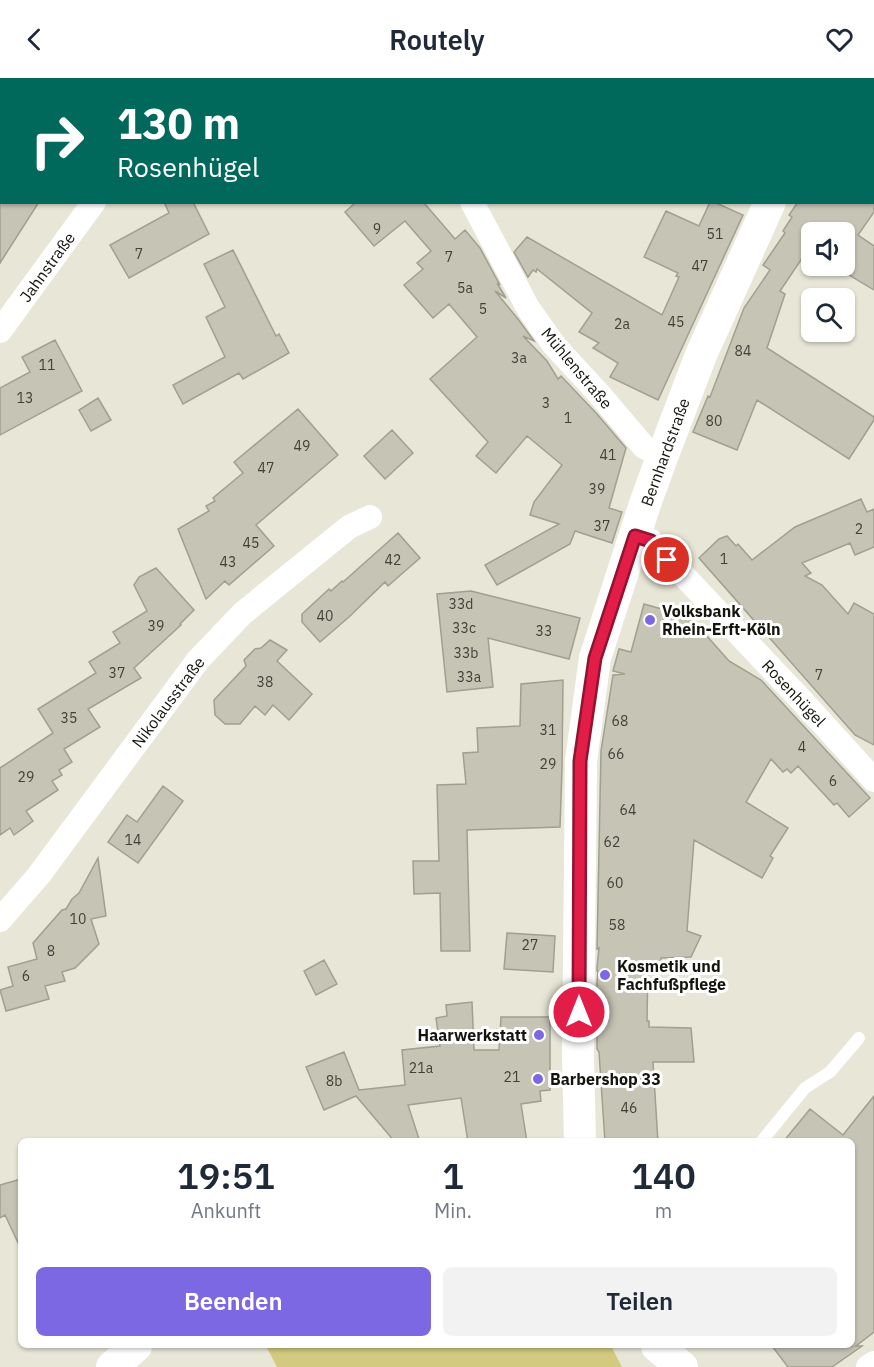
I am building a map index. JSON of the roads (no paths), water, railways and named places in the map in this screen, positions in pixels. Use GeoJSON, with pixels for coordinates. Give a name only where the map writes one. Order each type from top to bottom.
{"type":"FeatureCollection","features":[{"type":"Feature","properties":{"kind":"street","name":"Jahnstraße"},"geometry":{"type":"LineString","coordinates":[[0,331],[93,204]]}},
{"type":"Feature","properties":{"kind":"street","name":"Mühlenstraße"},"geometry":{"type":"LineString","coordinates":[[473,204],[528,308],[554,345],[644,447],[663,456]]}},
{"type":"Feature","properties":{"kind":"street","name":"Bernhardstraße"},"geometry":{"type":"LineString","coordinates":[[580,1138],[578,1058],[580,761],[595,658],[646,501],[701,356],[769,204]]}},
{"type":"Feature","properties":{"kind":"street","name":"Nikolausstraße"},"geometry":{"type":"LineString","coordinates":[[0,920],[39,875],[198,660],[243,613],[349,527],[370,517]]}},
{"type":"Feature","properties":{"kind":"street","name":"Rosenhügel"},"geometry":{"type":"LineString","coordinates":[[635,536],[651,541],[874,780]]}},
{"type":"Feature","properties":{"kind":"street"},"geometry":{"type":"LineString","coordinates":[[112,1367],[134,1348]]}},
{"type":"Feature","properties":{"kind":"street"},"geometry":{"type":"LineString","coordinates":[[659,1348],[682,1367]]}},
{"type":"Feature","properties":{"kind":"street"},"geometry":{"type":"LineString","coordinates":[[868,1367],[874,1363]]}},
{"type":"Feature","properties":{"kind":"lane"},"geometry":{"type":"LineString","coordinates":[[764,1138],[805,1088],[830,1072],[859,1038]]}},
{"type":"Feature","properties":{"kind":"place","name":"Volksbank Rhein-Erft-Köln"},"geometry":{"type":"Point","coordinates":[650,620]}},
{"type":"Feature","properties":{"kind":"place","name":"Kosmetik und Fachfußpflege"},"geometry":{"type":"Point","coordinates":[605,975]}},
{"type":"Feature","properties":{"kind":"place","name":"Haarwerkstatt"},"geometry":{"type":"Point","coordinates":[539,1035]}},
{"type":"Feature","properties":{"kind":"place","name":"Barbershop 33"},"geometry":{"type":"Point","coordinates":[538,1079]}}]}
